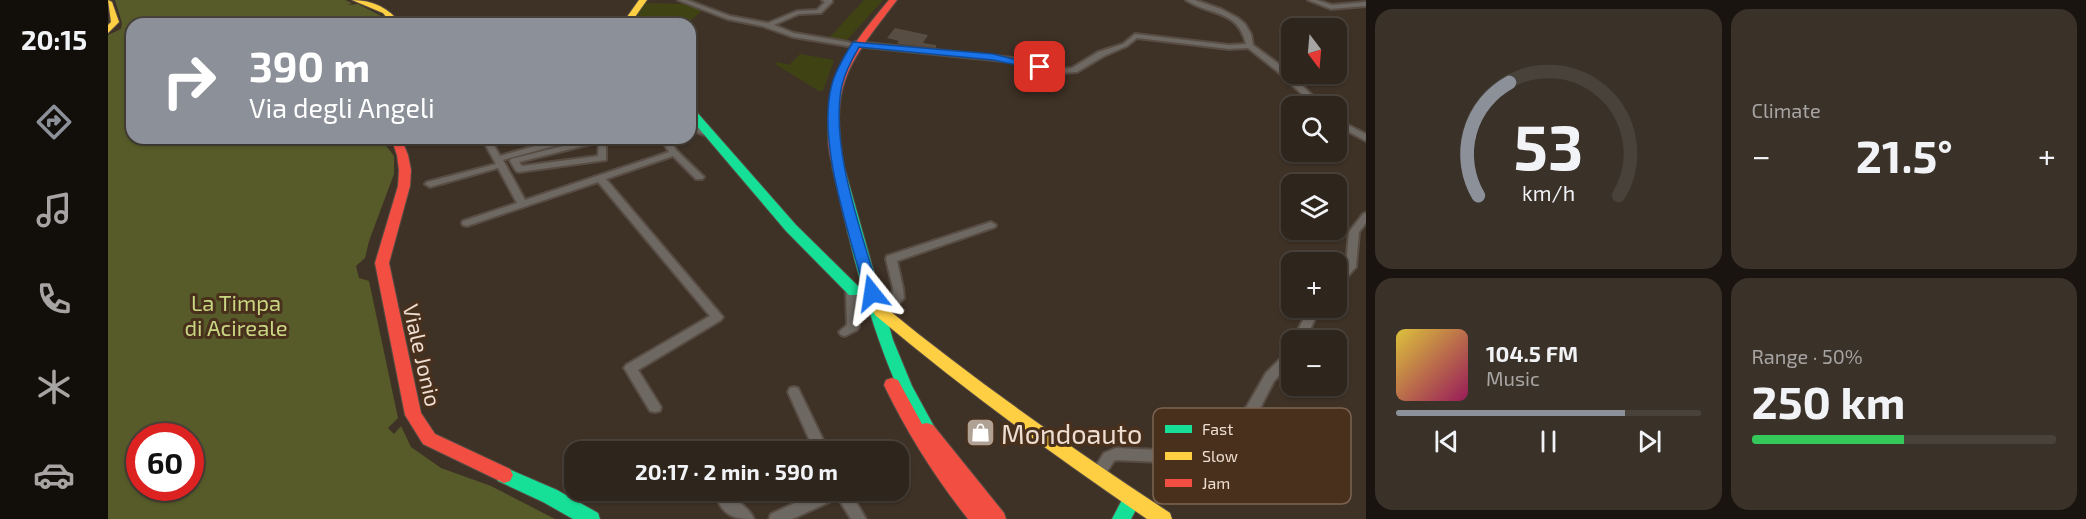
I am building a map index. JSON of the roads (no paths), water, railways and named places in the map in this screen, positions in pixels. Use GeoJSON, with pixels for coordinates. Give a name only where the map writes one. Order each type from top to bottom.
{"type":"FeatureCollection","features":[{"type":"Feature","properties":{"kind":"main road"},"geometry":{"type":"LineString","coordinates":[[356,0],[387,11],[392,18]]}},
{"type":"Feature","properties":{"kind":"main road"},"geometry":{"type":"LineString","coordinates":[[630,18],[643,0]]}},
{"type":"Feature","properties":{"kind":"main road"},"geometry":{"type":"LineString","coordinates":[[886,0],[837,64],[826,99],[824,128],[828,157],[855,266],[885,371],[906,419],[936,466],[982,519]]}},
{"type":"Feature","properties":{"kind":"main road"},"geometry":{"type":"LineString","coordinates":[[892,0],[852,44],[837,85],[833,112],[834,142],[881,323],[894,364],[920,418],[945,456],[996,519]]}},
{"type":"Feature","properties":{"kind":"main road"},"geometry":{"type":"LineString","coordinates":[[108,2],[115,22],[108,30]]}},
{"type":"Feature","properties":{"kind":"main road"},"geometry":{"type":"LineString","coordinates":[[696,124],[708,133],[792,228],[852,290]]}},
{"type":"Feature","properties":{"kind":"main road","name":"Viale Jonio"},"geometry":{"type":"LineString","coordinates":[[399,144],[405,154],[407,173],[387,234],[382,263],[413,415],[429,439],[441,442],[458,454],[559,498],[591,519]]}},
{"type":"Feature","properties":{"kind":"main road"},"geometry":{"type":"LineString","coordinates":[[881,313],[920,345],[1097,475],[1163,519]]}},
{"type":"Feature","properties":{"kind":"main road"},"geometry":{"type":"LineString","coordinates":[[1121,519],[1132,500]]}},
{"type":"Feature","properties":{"kind":"street"},"geometry":{"type":"LineString","coordinates":[[681,0],[729,18],[768,26],[805,38],[1013,60],[1061,71],[1074,70],[1101,54],[1125,45],[1135,36],[1229,47],[1250,46],[1280,69],[1308,96]]}},
{"type":"Feature","properties":{"kind":"street"},"geometry":{"type":"LineString","coordinates":[[825,0],[830,0]]}},
{"type":"Feature","properties":{"kind":"street"},"geometry":{"type":"LineString","coordinates":[[768,26],[793,12],[808,8],[819,12],[830,0]]}},
{"type":"Feature","properties":{"kind":"street"},"geometry":{"type":"LineString","coordinates":[[1188,0],[1237,19],[1248,32],[1250,46]]}},
{"type":"Feature","properties":{"kind":"street"},"geometry":{"type":"LineString","coordinates":[[1311,0],[1327,6],[1366,4]]}},
{"type":"Feature","properties":{"kind":"street"},"geometry":{"type":"LineString","coordinates":[[1347,127],[1366,138]]}},
{"type":"Feature","properties":{"kind":"street"},"geometry":{"type":"LineString","coordinates":[[489,144],[524,204]]}},
{"type":"Feature","properties":{"kind":"street"},"geometry":{"type":"LineString","coordinates":[[430,184],[552,144]]}},
{"type":"Feature","properties":{"kind":"street"},"geometry":{"type":"LineString","coordinates":[[581,144],[514,161],[519,169],[603,158],[602,144]]}},
{"type":"Feature","properties":{"kind":"street"},"geometry":{"type":"LineString","coordinates":[[668,144],[699,177]]}},
{"type":"Feature","properties":{"kind":"street"},"geometry":{"type":"LineString","coordinates":[[467,223],[674,153]]}},
{"type":"Feature","properties":{"kind":"street"},"geometry":{"type":"LineString","coordinates":[[600,178],[717,318],[630,369],[655,407]]}},
{"type":"Feature","properties":{"kind":"street"},"geometry":{"type":"LineString","coordinates":[[1347,271],[1351,267],[1354,232],[1366,216]]}},
{"type":"Feature","properties":{"kind":"street"},"geometry":{"type":"LineString","coordinates":[[881,313],[898,298],[891,259],[991,225]]}},
{"type":"Feature","properties":{"kind":"street"},"geometry":{"type":"LineString","coordinates":[[845,332],[853,327],[852,290]]}},
{"type":"Feature","properties":{"kind":"street"},"geometry":{"type":"LineString","coordinates":[[1253,408],[1270,377],[1281,366]]}},
{"type":"Feature","properties":{"kind":"street"},"geometry":{"type":"LineString","coordinates":[[794,392],[817,441]]}},
{"type":"Feature","properties":{"kind":"street"},"geometry":{"type":"LineString","coordinates":[[1097,475],[1109,457],[1116,454],[1153,456]]}},
{"type":"Feature","properties":{"kind":"street"},"geometry":{"type":"LineString","coordinates":[[725,501],[747,519]]}},
{"type":"Feature","properties":{"kind":"street"},"geometry":{"type":"LineString","coordinates":[[776,519],[816,501]]}},
{"type":"Feature","properties":{"kind":"street"},"geometry":{"type":"LineString","coordinates":[[847,501],[859,519]]}},
{"type":"Feature","properties":{"kind":"place","name":"Mondoauto"},"geometry":{"type":"Point","coordinates":[980,433]}},
{"type":"Feature","properties":{"kind":"park label","name":"La Timpa di Acireale"},"geometry":{"type":"Point","coordinates":[236,314]}}]}
